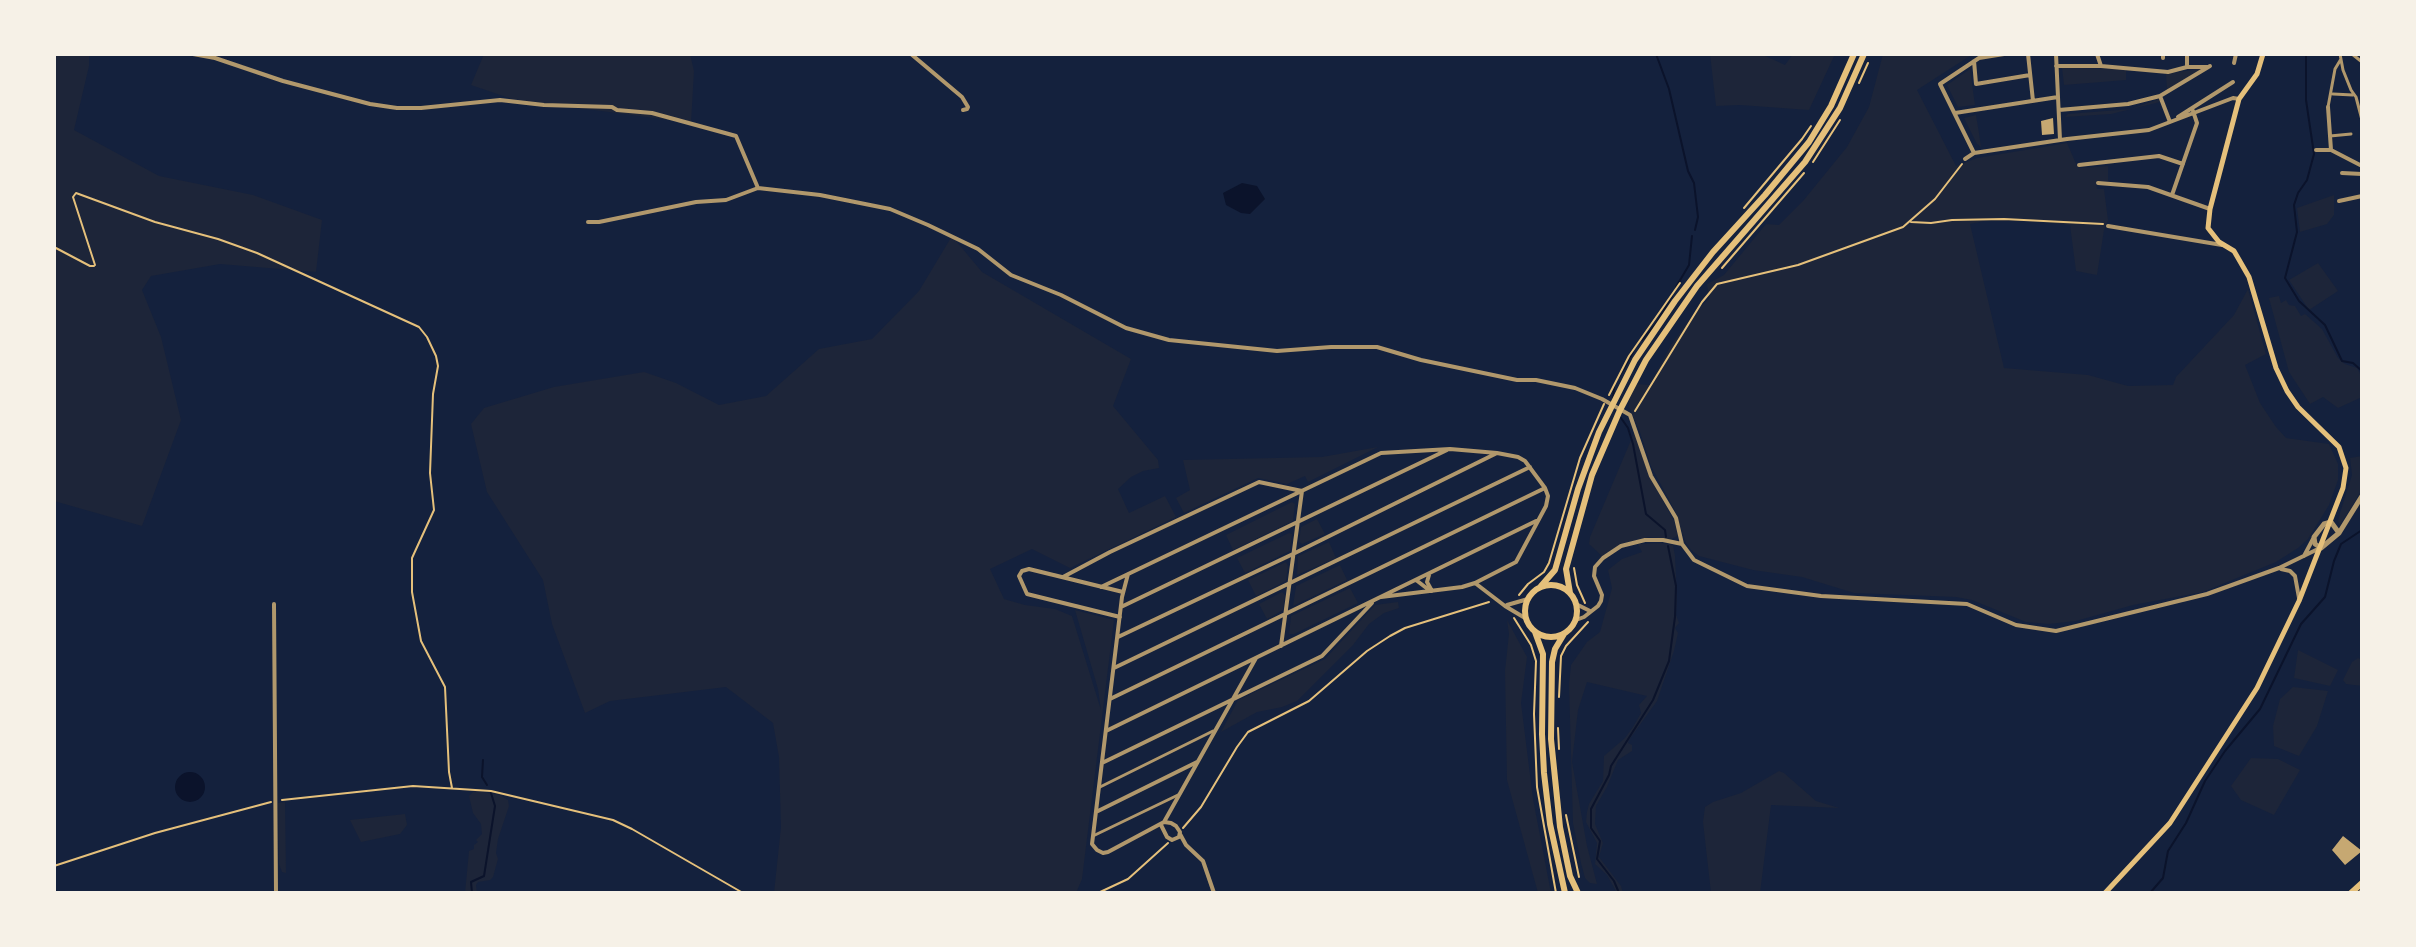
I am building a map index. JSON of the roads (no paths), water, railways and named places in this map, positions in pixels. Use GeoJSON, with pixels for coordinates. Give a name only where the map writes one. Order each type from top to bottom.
{"type":"FeatureCollection","features":[{"type":"Feature","properties":{"kind":"main road"},"geometry":{"type":"LineString","coordinates":[[1565,893],[1550,824],[1544,773],[1543,654],[1535,632],[1525,618],[1528,599],[1550,578],[1559,560],[1595,431],[1635,360],[1713,252],[1809,142],[1831,106],[1854,54]]}},
{"type":"Feature","properties":{"kind":"main road"},"geometry":{"type":"LineString","coordinates":[[1578,893],[1570,876],[1560,827],[1551,739],[1552,662],[1555,649],[1576,620],[1576,604],[1566,578],[1567,562],[1592,475],[1646,360],[1697,286],[1774,205],[1805,162],[1840,108],[1864,54]]}},
{"type":"Feature","properties":{"kind":"main road"},"geometry":{"type":"LineString","coordinates":[[2105,893],[2178,813],[2257,688],[2299,601],[2343,488],[2346,468],[2339,447],[2298,407],[2287,391],[2276,368],[2249,277],[2234,251],[2212,235],[2208,228],[2210,209],[2239,99],[2257,74],[2263,54]]}},
{"type":"Feature","properties":{"kind":"main road"},"geometry":{"type":"LineString","coordinates":[[1541,586],[1557,585],[1570,593]]}},
{"type":"Feature","properties":{"kind":"main road"},"geometry":{"type":"LineString","coordinates":[[1535,632],[1549,637],[1564,634]]}},
{"type":"Feature","properties":{"kind":"main road"},"geometry":{"type":"LineString","coordinates":[[2351,893],[2362,883]]}},
{"type":"Feature","properties":{"kind":"street"},"geometry":{"type":"LineString","coordinates":[[170,54],[185,54]]}},
{"type":"Feature","properties":{"kind":"street"},"geometry":{"type":"LineString","coordinates":[[193,54],[370,104],[397,108],[500,100],[612,107],[652,113],[736,136],[758,188]]}},
{"type":"Feature","properties":{"kind":"street"},"geometry":{"type":"LineString","coordinates":[[911,54],[962,97],[968,107],[963,110]]}},
{"type":"Feature","properties":{"kind":"street"},"geometry":{"type":"LineString","coordinates":[[1974,153],[1940,84],[1973,61],[2004,54]]}},
{"type":"Feature","properties":{"kind":"street"},"geometry":{"type":"LineString","coordinates":[[2028,54],[2033,101]]}},
{"type":"Feature","properties":{"kind":"street"},"geometry":{"type":"LineString","coordinates":[[2056,54],[2060,140]]}},
{"type":"Feature","properties":{"kind":"street"},"geometry":{"type":"LineString","coordinates":[[2097,54],[2101,66]]}},
{"type":"Feature","properties":{"kind":"street"},"geometry":{"type":"LineString","coordinates":[[2187,54],[2187,67]]}},
{"type":"Feature","properties":{"kind":"street"},"geometry":{"type":"LineString","coordinates":[[2234,63],[2236,54]]}},
{"type":"Feature","properties":{"kind":"street"},"geometry":{"type":"LineString","coordinates":[[2352,54],[2362,62]]}},
{"type":"Feature","properties":{"kind":"street"},"geometry":{"type":"LineString","coordinates":[[2331,150],[2328,107],[2340,56]]}},
{"type":"Feature","properties":{"kind":"street"},"geometry":{"type":"LineString","coordinates":[[2340,56],[2362,120]]}},
{"type":"Feature","properties":{"kind":"street"},"geometry":{"type":"LineString","coordinates":[[1973,61],[1976,84],[2030,75]]}},
{"type":"Feature","properties":{"kind":"street"},"geometry":{"type":"LineString","coordinates":[[2056,66],[2101,66],[2168,72],[2210,66],[2160,96],[2128,104],[2059,110]]}},
{"type":"Feature","properties":{"kind":"street"},"geometry":{"type":"LineString","coordinates":[[2193,111],[2233,82]]}},
{"type":"Feature","properties":{"kind":"street"},"geometry":{"type":"LineString","coordinates":[[2332,94],[2356,97]]}},
{"type":"Feature","properties":{"kind":"street"},"geometry":{"type":"LineString","coordinates":[[2160,96],[2169,123]]}},
{"type":"Feature","properties":{"kind":"street"},"geometry":{"type":"LineString","coordinates":[[1955,113],[2058,97]]}},
{"type":"Feature","properties":{"kind":"street"},"geometry":{"type":"LineString","coordinates":[[1965,159],[1974,153],[2149,130],[2193,111],[2233,98],[2239,99]]}},
{"type":"Feature","properties":{"kind":"street"},"geometry":{"type":"LineString","coordinates":[[2172,195],[2197,123],[2193,111]]}},
{"type":"Feature","properties":{"kind":"street"},"geometry":{"type":"LineString","coordinates":[[2330,136],[2351,134]]}},
{"type":"Feature","properties":{"kind":"street"},"geometry":{"type":"LineString","coordinates":[[2316,150],[2331,150],[2362,166]]}},
{"type":"Feature","properties":{"kind":"street"},"geometry":{"type":"LineString","coordinates":[[2079,165],[2159,156],[2183,164]]}},
{"type":"Feature","properties":{"kind":"street"},"geometry":{"type":"LineString","coordinates":[[2342,173],[2362,174]]}},
{"type":"Feature","properties":{"kind":"street"},"geometry":{"type":"LineString","coordinates":[[2098,183],[2148,187],[2210,209]]}},
{"type":"Feature","properties":{"kind":"street"},"geometry":{"type":"LineString","coordinates":[[588,222],[696,202],[726,200],[758,188],[820,195],[890,209],[940,230],[978,249],[1011,275],[1061,295],[1126,328],[1157,337],[1277,351],[1331,347],[1392,350],[1421,360],[1517,380],[1536,380],[1575,388],[1630,415],[1651,476],[1676,518],[1682,544],[1694,560],[1747,586],[1821,596],[1967,604],[2016,625],[2056,631],[2207,594],[2303,558],[2321,548],[2345,525],[2362,496]]}},
{"type":"Feature","properties":{"kind":"street"},"geometry":{"type":"LineString","coordinates":[[2339,201],[2362,196]]}},
{"type":"Feature","properties":{"kind":"street"},"geometry":{"type":"LineString","coordinates":[[2108,226],[2224,245]]}},
{"type":"Feature","properties":{"kind":"street"},"geometry":{"type":"LineString","coordinates":[[2202,242],[2207,238],[2208,228]]}},
{"type":"Feature","properties":{"kind":"street"},"geometry":{"type":"LineString","coordinates":[[1121,607],[1450,449]]}},
{"type":"Feature","properties":{"kind":"street"},"geometry":{"type":"LineString","coordinates":[[1101,587],[1381,453],[1450,449],[1522,458],[1548,496],[1516,562],[1462,587],[1381,597]]}},
{"type":"Feature","properties":{"kind":"street"},"geometry":{"type":"LineString","coordinates":[[1415,451],[1420,457],[1419,464]]}},
{"type":"Feature","properties":{"kind":"street"},"geometry":{"type":"LineString","coordinates":[[1474,451],[1477,464]]}},
{"type":"Feature","properties":{"kind":"street"},"geometry":{"type":"LineString","coordinates":[[1118,637],[1497,453]]}},
{"type":"Feature","properties":{"kind":"street"},"geometry":{"type":"LineString","coordinates":[[1113,668],[1530,467]]}},
{"type":"Feature","properties":{"kind":"street"},"geometry":{"type":"LineString","coordinates":[[1063,577],[1259,482],[1302,491]]}},
{"type":"Feature","properties":{"kind":"street"},"geometry":{"type":"LineString","coordinates":[[1110,699],[1545,488]]}},
{"type":"Feature","properties":{"kind":"street"},"geometry":{"type":"LineString","coordinates":[[1281,646],[1302,491]]}},
{"type":"Feature","properties":{"kind":"street"},"geometry":{"type":"LineString","coordinates":[[1106,731],[1538,520]]}},
{"type":"Feature","properties":{"kind":"street"},"geometry":{"type":"LineString","coordinates":[[2303,558],[2324,524],[2331,522],[2338,530]]}},
{"type":"Feature","properties":{"kind":"street"},"geometry":{"type":"LineString","coordinates":[[1522,528],[1530,537]]}},
{"type":"Feature","properties":{"kind":"street"},"geometry":{"type":"LineString","coordinates":[[2314,537],[2315,544],[2321,548]]}},
{"type":"Feature","properties":{"kind":"street"},"geometry":{"type":"LineString","coordinates":[[1576,604],[1585,610],[1598,606],[1602,595],[1594,576],[1595,567],[1621,546],[1645,540],[1682,544]]}},
{"type":"Feature","properties":{"kind":"street"},"geometry":{"type":"LineString","coordinates":[[2279,568],[2295,576],[2299,601]]}},
{"type":"Feature","properties":{"kind":"street"},"geometry":{"type":"LineString","coordinates":[[1120,617],[1027,594],[1019,576],[1029,569],[1063,577],[1122,594],[1131,603]]}},
{"type":"Feature","properties":{"kind":"street"},"geometry":{"type":"LineString","coordinates":[[1431,573],[1427,582],[1432,591]]}},
{"type":"Feature","properties":{"kind":"street"},"geometry":{"type":"LineString","coordinates":[[1128,574],[1122,594],[1092,844],[1103,853],[1171,823]]}},
{"type":"Feature","properties":{"kind":"street"},"geometry":{"type":"LineString","coordinates":[[1416,580],[1432,591]]}},
{"type":"Feature","properties":{"kind":"street"},"geometry":{"type":"LineString","coordinates":[[1409,583],[1411,593]]}},
{"type":"Feature","properties":{"kind":"street"},"geometry":{"type":"LineString","coordinates":[[1475,583],[1525,618]]}},
{"type":"Feature","properties":{"kind":"street"},"geometry":{"type":"LineString","coordinates":[[1505,606],[1528,599]]}},
{"type":"Feature","properties":{"kind":"street"},"geometry":{"type":"LineString","coordinates":[[1102,763],[1322,656],[1375,600]]}},
{"type":"Feature","properties":{"kind":"street"},"geometry":{"type":"LineString","coordinates":[[274,604],[276,893]]}},
{"type":"Feature","properties":{"kind":"street"},"geometry":{"type":"LineString","coordinates":[[1576,620],[1591,608]]}},
{"type":"Feature","properties":{"kind":"street"},"geometry":{"type":"LineString","coordinates":[[1349,613],[1355,621]]}},
{"type":"Feature","properties":{"kind":"street"},"geometry":{"type":"LineString","coordinates":[[1163,829],[1256,658]]}},
{"type":"Feature","properties":{"kind":"street"},"geometry":{"type":"LineString","coordinates":[[1115,659],[1124,663]]}},
{"type":"Feature","properties":{"kind":"street"},"geometry":{"type":"LineString","coordinates":[[1239,666],[1246,676]]}},
{"type":"Feature","properties":{"kind":"street"},"geometry":{"type":"LineString","coordinates":[[1214,708],[1224,716]]}},
{"type":"Feature","properties":{"kind":"street"},"geometry":{"type":"LineString","coordinates":[[1107,720],[1123,723]]}},
{"type":"Feature","properties":{"kind":"street"},"geometry":{"type":"LineString","coordinates":[[1100,787],[1217,729]]}},
{"type":"Feature","properties":{"kind":"street"},"geometry":{"type":"LineString","coordinates":[[1096,812],[1199,761]]}},
{"type":"Feature","properties":{"kind":"street"},"geometry":{"type":"LineString","coordinates":[[1093,836],[1181,793]]}},
{"type":"Feature","properties":{"kind":"street"},"geometry":{"type":"LineString","coordinates":[[1171,813],[1171,823],[1186,845],[1203,861],[1214,893]]}},
{"type":"Feature","properties":{"kind":"street"},"geometry":{"type":"LineString","coordinates":[[1163,829],[1173,840],[1186,845]]}},
{"type":"Feature","properties":{"kind":"street"},"geometry":{"type":"LineString","coordinates":[[1173,840],[1179,831]]}},
{"type":"Feature","properties":{"kind":"waterway"},"geometry":{"type":"LineString","coordinates":[[1656,54],[1669,89],[1688,171],[1694,183],[1698,217],[1695,230]]}},
{"type":"Feature","properties":{"kind":"waterway"},"geometry":{"type":"LineString","coordinates":[[2306,54],[2306,100],[2314,154],[2307,180],[2294,205],[2297,232],[2285,278],[2299,301],[2325,325],[2342,361],[2353,363],[2362,371]]}},
{"type":"Feature","properties":{"kind":"waterway"},"geometry":{"type":"LineString","coordinates":[[1676,287],[1689,265],[1692,236]]}},
{"type":"Feature","properties":{"kind":"waterway"},"geometry":{"type":"LineString","coordinates":[[1642,340],[1656,324],[1672,296]]}},
{"type":"Feature","properties":{"kind":"waterway"},"geometry":{"type":"LineString","coordinates":[[1619,377],[1633,352]]}},
{"type":"Feature","properties":{"kind":"waterway"},"geometry":{"type":"LineString","coordinates":[[1613,400],[1614,386]]}},
{"type":"Feature","properties":{"kind":"waterway"},"geometry":{"type":"LineString","coordinates":[[1619,415],[1628,428],[1633,444],[1646,514],[1665,530],[1666,537]]}},
{"type":"Feature","properties":{"kind":"waterway"},"geometry":{"type":"LineString","coordinates":[[2150,893],[2163,878],[2168,851],[2186,823],[2205,781],[2260,709],[2301,624],[2325,597],[2341,544],[2362,530]]}},
{"type":"Feature","properties":{"kind":"waterway"},"geometry":{"type":"LineString","coordinates":[[1619,893],[1597,859],[1600,841],[1591,828],[1591,809],[1611,766],[1653,700],[1669,661],[1676,586],[1668,546]]}},
{"type":"Feature","properties":{"kind":"waterway"},"geometry":{"type":"LineString","coordinates":[[483,760],[482,777],[487,785]]}},
{"type":"Feature","properties":{"kind":"waterway"},"geometry":{"type":"LineString","coordinates":[[472,893],[471,882],[484,876],[495,806],[491,793]]}}]}
